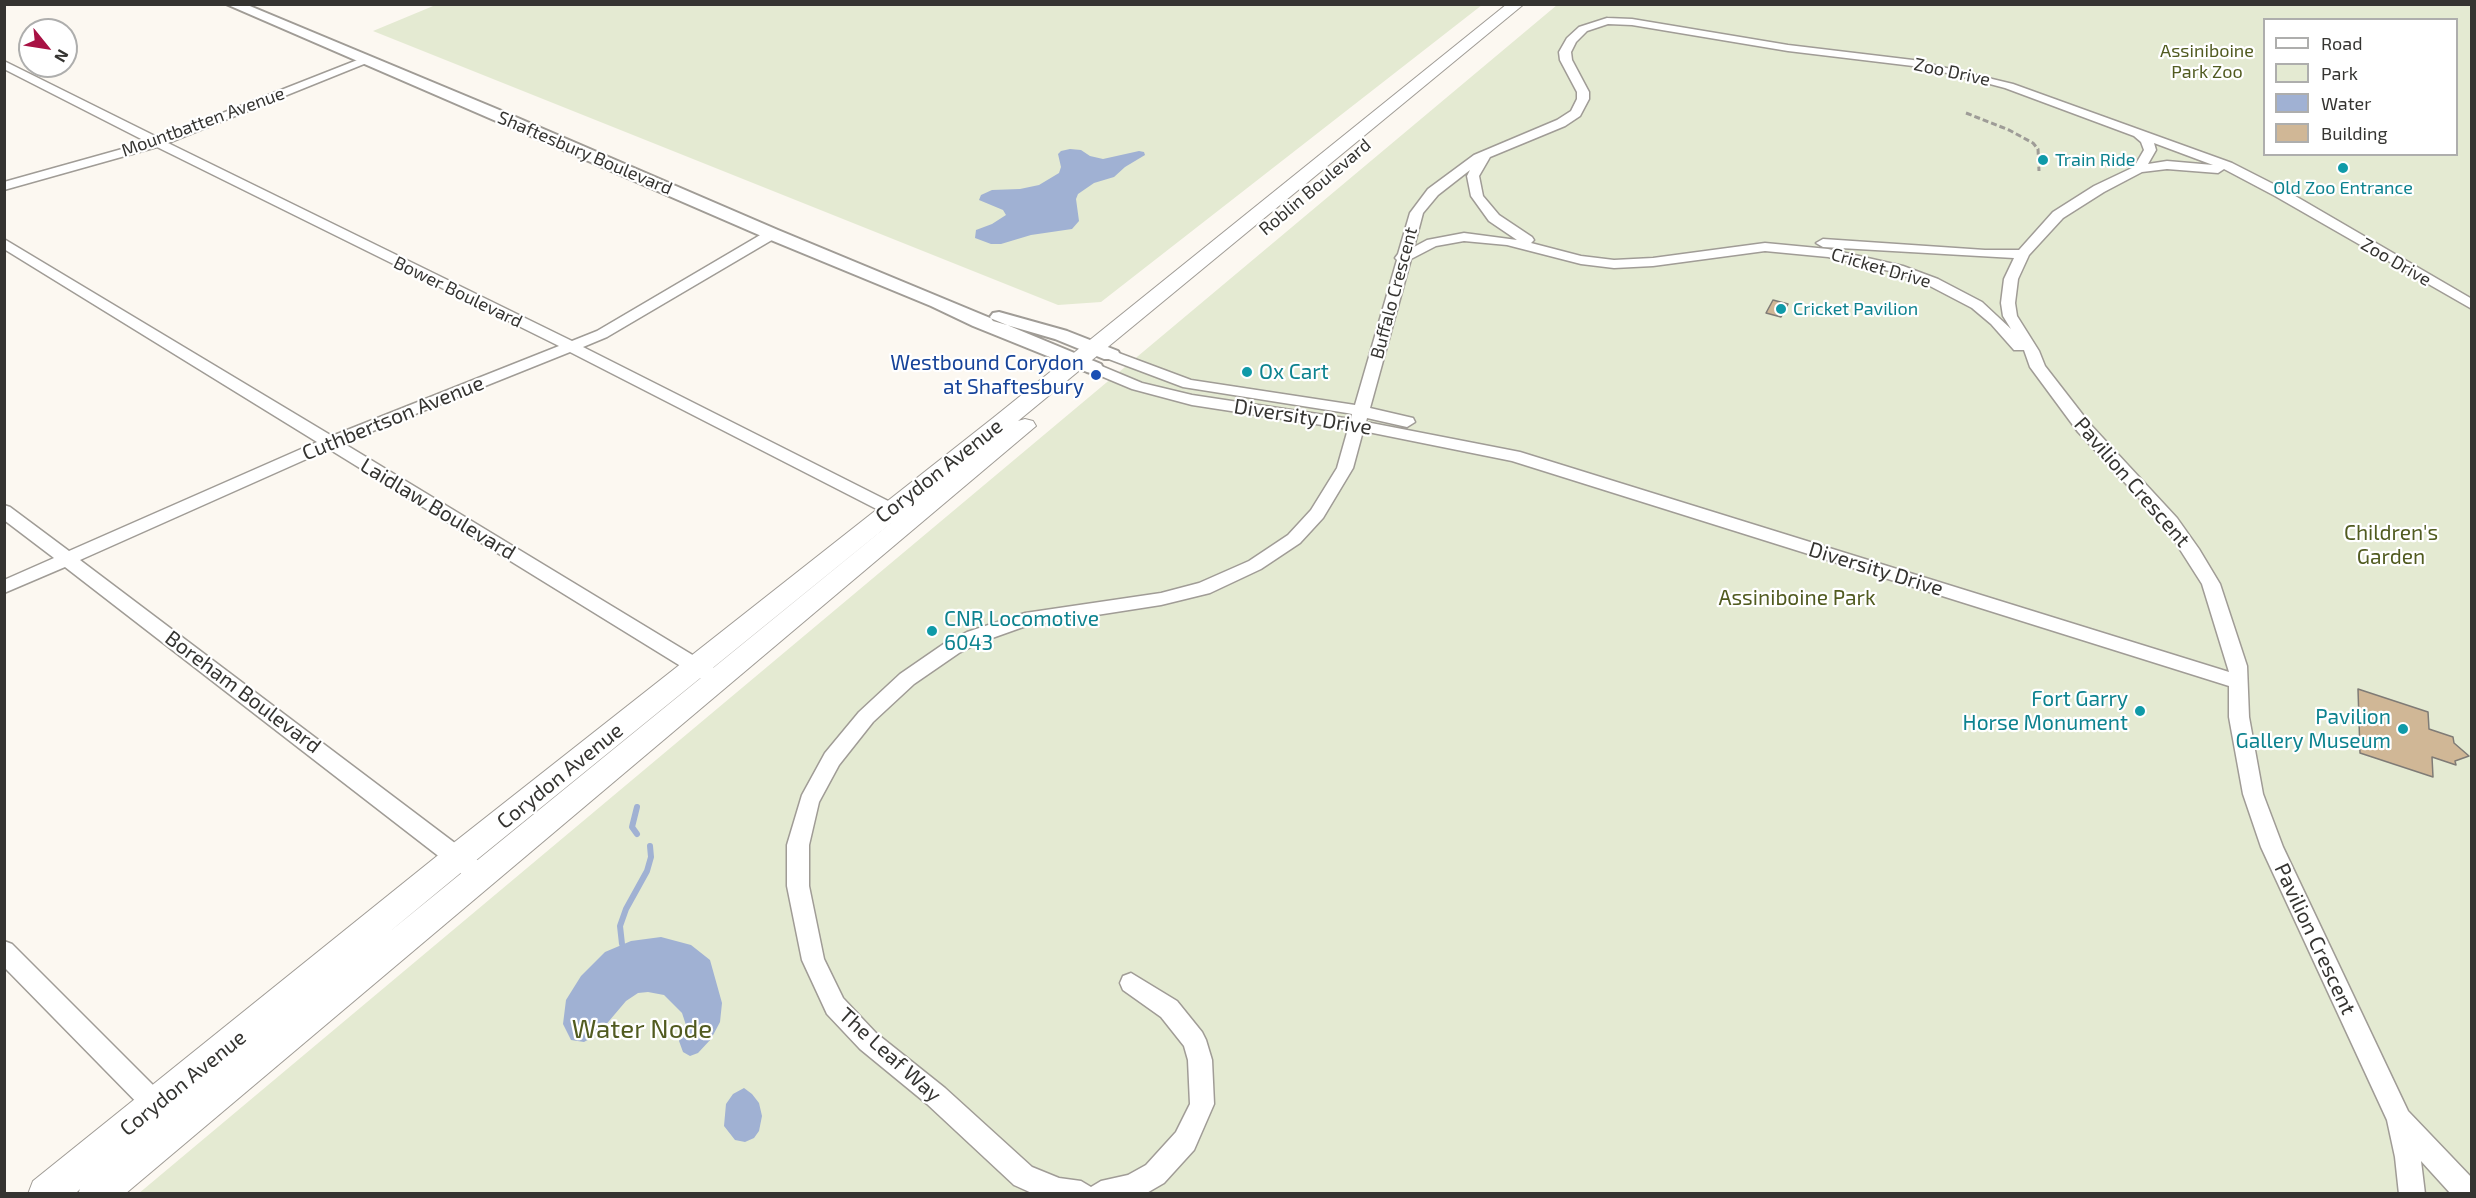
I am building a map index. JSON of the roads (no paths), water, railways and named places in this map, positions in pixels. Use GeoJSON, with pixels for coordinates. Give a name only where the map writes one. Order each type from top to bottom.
{"type":"FeatureCollection","features":[{"type":"Feature","properties":{"kind":"main road","name":"Roblin Boulevard"},"geometry":{"type":"LineString","coordinates":[[1094,358],[1517,4]]}},
{"type":"Feature","properties":{"kind":"main road","name":"Roblin Boulevard"},"geometry":{"type":"LineString","coordinates":[[1094,358],[1534,4]]}},
{"type":"Feature","properties":{"kind":"main road","name":"Corydon Avenue"},"geometry":{"type":"LineString","coordinates":[[46,1194],[156,1105],[469,866],[1094,358]]}},
{"type":"Feature","properties":{"kind":"main road","name":"Corydon Avenue"},"geometry":{"type":"LineString","coordinates":[[96,1194],[176,1127],[469,866]]}},
{"type":"Feature","properties":{"kind":"street","name":"Shaftesbury Boulevard"},"geometry":{"type":"LineString","coordinates":[[232,4],[937,302],[979,322],[1094,358]]}},
{"type":"Feature","properties":{"kind":"street","name":"Zoo Drive"},"geometry":{"type":"LineString","coordinates":[[1485,155],[1561,123],[1576,113],[1583,99],[1583,92],[1566,60],[1566,47],[1583,29],[1598,23],[1616,20],[1953,71],[2034,94],[2174,145],[2243,174],[2280,193],[2472,305]]}},
{"type":"Feature","properties":{"kind":"street","name":"Mountbatten Avenue"},"geometry":{"type":"LineString","coordinates":[[4,186],[158,143],[365,60]]}},
{"type":"Feature","properties":{"kind":"street","name":"Bower Boulevard"},"geometry":{"type":"LineString","coordinates":[[4,64],[900,515]]}},
{"type":"Feature","properties":{"kind":"street"},"geometry":{"type":"LineString","coordinates":[[2139,134],[2147,141],[2150,150],[2139,169]]}},
{"type":"Feature","properties":{"kind":"street","name":"Cricket Drive"},"geometry":{"type":"LineString","coordinates":[[1485,155],[1473,176],[1474,189],[1481,204],[1503,225],[1547,252]]}},
{"type":"Feature","properties":{"kind":"street","name":"Buffalo Crescent"},"geometry":{"type":"LineString","coordinates":[[1360,418],[1412,222],[1426,199],[1455,174],[1485,155]]}},
{"type":"Feature","properties":{"kind":"street","name":"Pavilion Crescent"},"geometry":{"type":"LineString","coordinates":[[2243,174],[2191,166],[2158,166],[2139,169],[2093,192],[2058,215],[2023,254],[2011,279],[2008,303],[2010,316],[2032,351],[2038,367],[2084,428],[2160,509],[2193,553],[2218,600],[2238,666],[2239,717],[2253,794],[2272,847],[2399,1119],[2408,1157],[2412,1194]]}},
{"type":"Feature","properties":{"kind":"street","name":"Cuthbertson Avenue"},"geometry":{"type":"LineString","coordinates":[[4,587],[329,443],[602,334],[772,234]]}},
{"type":"Feature","properties":{"kind":"street","name":"Cricket Drive"},"geometry":{"type":"LineString","coordinates":[[1402,258],[1432,243],[1464,237],[1507,241],[1581,260],[1636,264],[1765,247],[1849,243],[1985,254],[2023,254]]}},
{"type":"Feature","properties":{"kind":"street","name":"Laidlaw Boulevard"},"geometry":{"type":"LineString","coordinates":[[4,243],[707,673]]}},
{"type":"Feature","properties":{"kind":"street","name":"Cricket Drive"},"geometry":{"type":"LineString","coordinates":[[1765,247],[1804,249],[1857,258],[1933,282],[1977,305],[1987,313],[2038,367]]}},
{"type":"Feature","properties":{"kind":"street","name":"Diversity Drive"},"geometry":{"type":"LineString","coordinates":[[1094,358],[1137,386],[1184,398],[1360,418],[1514,456],[2238,682]]}},
{"type":"Feature","properties":{"kind":"street","name":"The Leaf Way"},"geometry":{"type":"LineString","coordinates":[[1081,1194],[1059,1191],[1023,1176],[936,1096],[868,1041],[835,1006],[813,960],[798,886],[798,845],[809,801],[831,759],[884,698],[929,662],[967,640],[1025,620],[1184,594],[1222,581],[1274,553],[1301,531],[1329,497],[1345,468],[1360,418]]}},
{"type":"Feature","properties":{"kind":"street","name":"Boreham Boulevard"},"geometry":{"type":"LineString","coordinates":[[4,511],[469,866]]}},
{"type":"Feature","properties":{"kind":"street"},"geometry":{"type":"LineString","coordinates":[[4,951],[176,1127]]}},
{"type":"Feature","properties":{"kind":"street"},"geometry":{"type":"LineString","coordinates":[[1101,1194],[1132,1187],[1155,1174],[1185,1141],[1202,1104],[1200,1060],[1194,1040],[1169,1008],[1131,983]]}},
{"type":"Feature","properties":{"kind":"street"},"geometry":{"type":"LineString","coordinates":[[2399,1119],[2469,1194]]}},
{"type":"Feature","properties":{"kind":"water"},"geometry":{"type":"Polygon","coordinates":[[[1070,149],[1081,150],[1090,156],[1103,159],[1139,151],[1144,152],[1145,155],[1114,177],[1094,183],[1078,194],[1076,199],[1079,221],[1072,229],[1031,235],[1001,244],[991,244],[975,238],[976,230],[1006,215],[1003,210],[979,200],[981,195],[992,190],[1020,189],[1039,185],[1059,173],[1061,167],[1058,154],[1070,149]]]}},
{"type":"Feature","properties":{"kind":"water"},"geometry":{"type":"Polygon","coordinates":[[[661,937],[691,945],[710,960],[722,1003],[720,1022],[711,1039],[698,1053],[690,1056],[683,1052],[679,1041],[686,1025],[682,1013],[664,995],[648,992],[638,993],[626,1001],[598,1034],[584,1042],[571,1040],[563,1024],[566,1000],[581,976],[605,952],[631,941],[661,937]]]}},
{"type":"Feature","properties":{"kind":"water"},"geometry":{"type":"Polygon","coordinates":[[[744,1088],[759,1103],[762,1116],[759,1131],[754,1138],[745,1142],[735,1140],[724,1126],[726,1104],[733,1094],[744,1088]]]}},
{"type":"Feature","properties":{"kind":"waterway"},"geometry":{"type":"LineString","coordinates":[[637,807],[632,827],[637,834]]}},
{"type":"Feature","properties":{"kind":"waterway"},"geometry":{"type":"LineString","coordinates":[[622,944],[620,926],[626,909],[647,871],[651,857],[650,846]]}},
{"type":"Feature","properties":{"kind":"railway"},"geometry":{"type":"LineString","coordinates":[[1966,113],[2009,130],[2033,143],[2038,149],[2039,171]]}},
{"type":"Feature","properties":{"kind":"place","name":"Train Ride"},"geometry":{"type":"Point","coordinates":[2043,160]}},
{"type":"Feature","properties":{"kind":"place","name":"Old Zoo Entrance"},"geometry":{"type":"Point","coordinates":[2343,168]}},
{"type":"Feature","properties":{"kind":"place","name":"Cricket Pavilion"},"geometry":{"type":"Point","coordinates":[1781,309]}},
{"type":"Feature","properties":{"kind":"place","name":"Ox Cart"},"geometry":{"type":"Point","coordinates":[1247,372]}},
{"type":"Feature","properties":{"kind":"place","name":"Westbound Corydon at Shaftesbury"},"geometry":{"type":"Point","coordinates":[1096,375]}},
{"type":"Feature","properties":{"kind":"place","name":"CNR Locomotive 6043"},"geometry":{"type":"Point","coordinates":[932,631]}},
{"type":"Feature","properties":{"kind":"place","name":"Fort Garry Horse Monument"},"geometry":{"type":"Point","coordinates":[2140,711]}},
{"type":"Feature","properties":{"kind":"place","name":"Pavilion Gallery Museum"},"geometry":{"type":"Point","coordinates":[2403,729]}},
{"type":"Feature","properties":{"kind":"park label","name":"Assiniboine Park Zoo"},"geometry":{"type":"Point","coordinates":[2207,61]}},
{"type":"Feature","properties":{"kind":"park label","name":"Children's Garden"},"geometry":{"type":"Point","coordinates":[2391,545]}},
{"type":"Feature","properties":{"kind":"park label","name":"Assiniboine Park"},"geometry":{"type":"Point","coordinates":[1797,598]}},
{"type":"Feature","properties":{"kind":"park label","name":"Water Node"},"geometry":{"type":"Point","coordinates":[642,1029]}}]}
